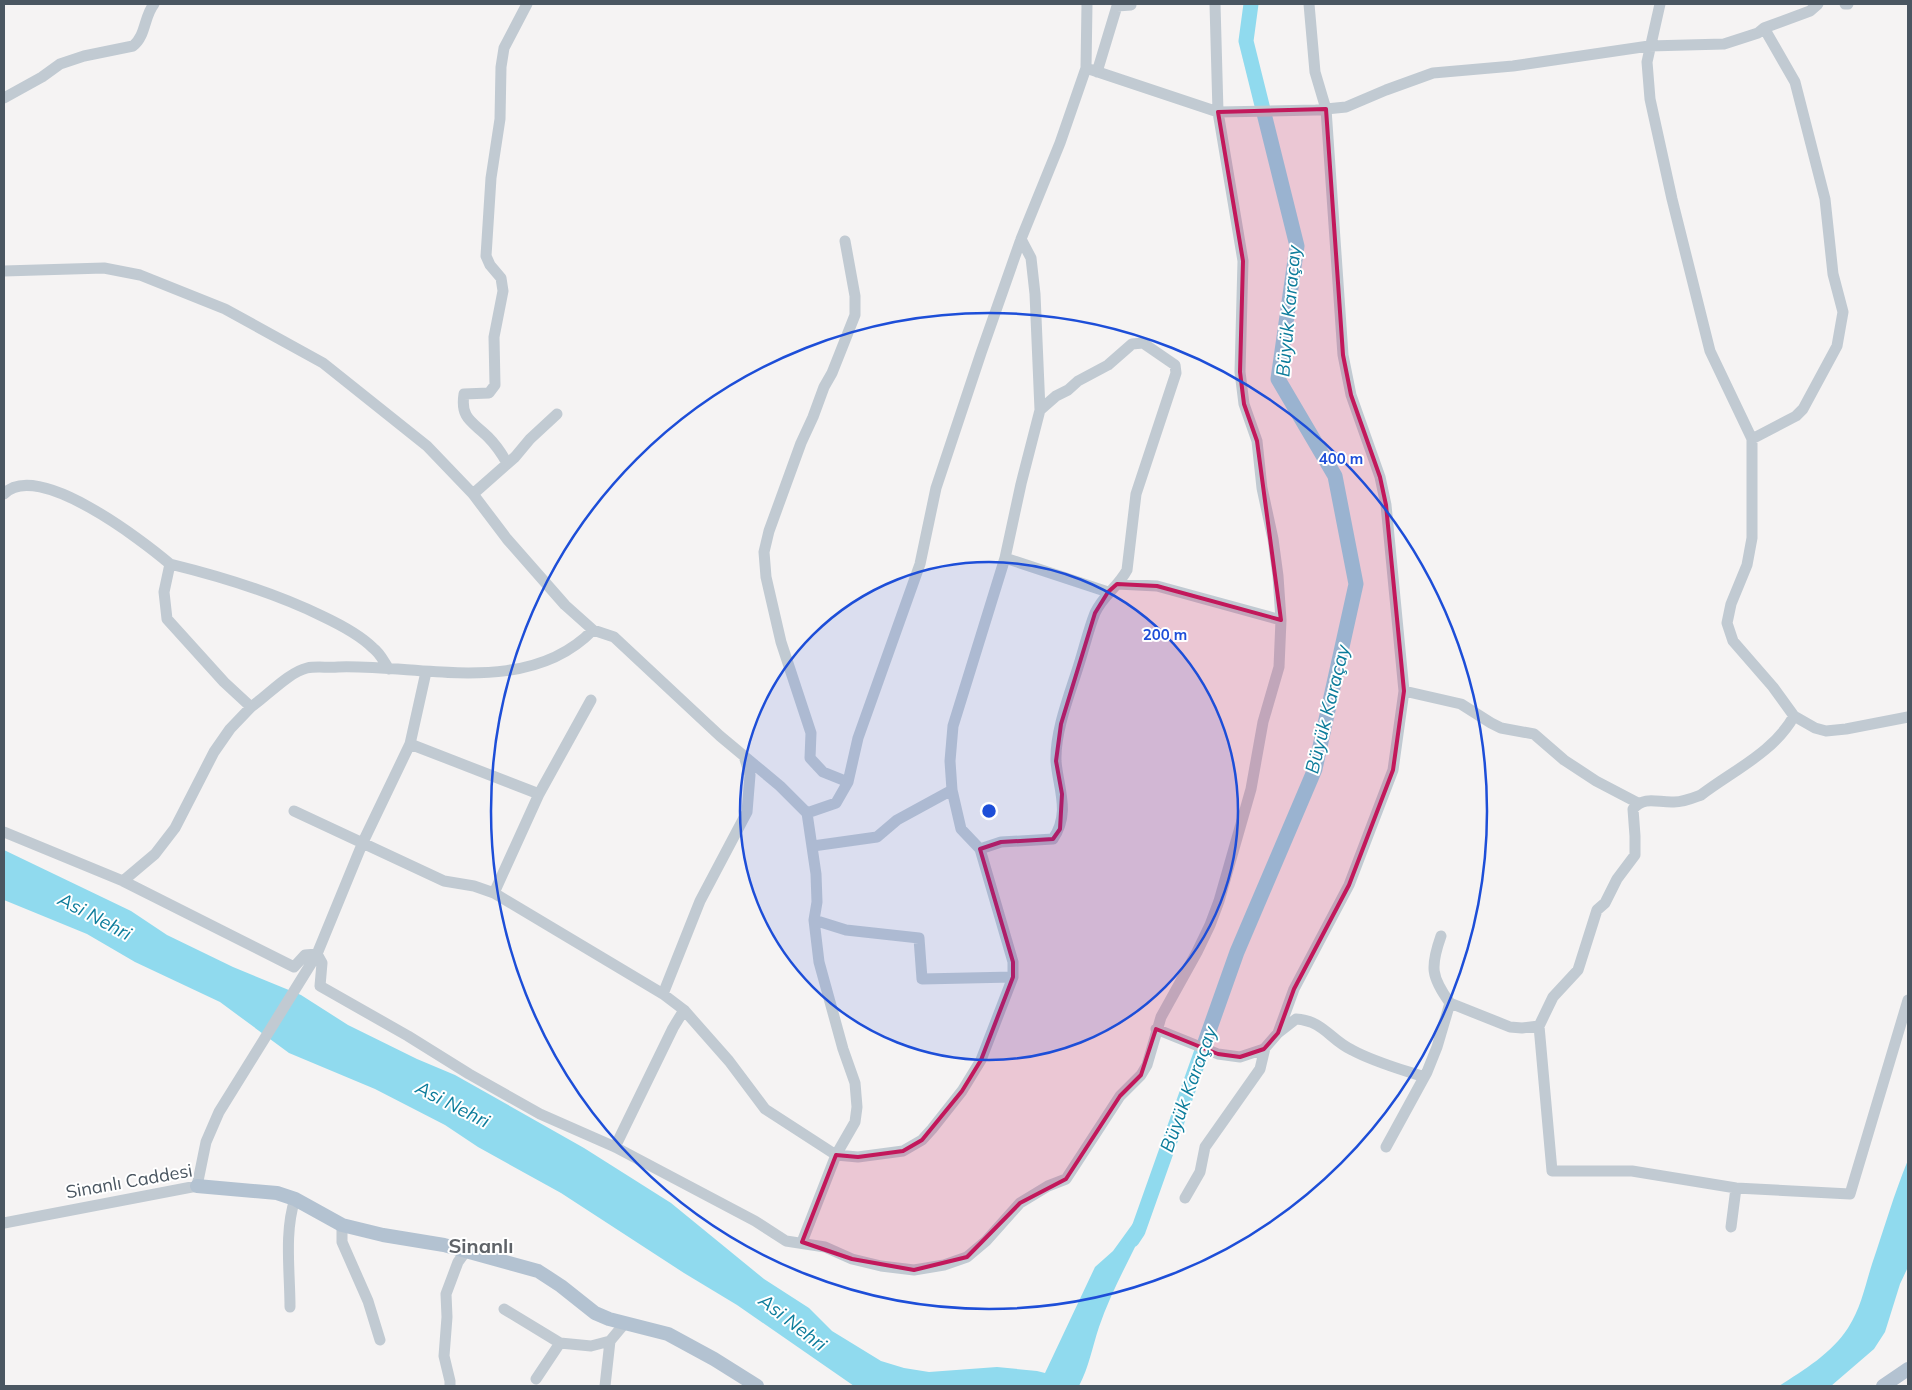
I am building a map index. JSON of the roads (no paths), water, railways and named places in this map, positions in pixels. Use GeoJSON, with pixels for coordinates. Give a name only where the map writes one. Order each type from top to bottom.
{"type":"FeatureCollection","features":[{"type":"Feature","properties":{"kind":"main road","name":"Sinanlı Caddesi"},"geometry":{"type":"LineString","coordinates":[[197,1186],[277,1193],[295,1199],[342,1226],[466,1251],[538,1271],[594,1312],[610,1319],[668,1334],[714,1359],[757,1386]]}},
{"type":"Feature","properties":{"kind":"main road"},"geometry":{"type":"LineString","coordinates":[[1883,1386],[1908,1370]]}},
{"type":"Feature","properties":{"kind":"street"},"geometry":{"type":"LineString","coordinates":[[4,98],[42,77],[60,64],[84,56],[133,46],[138,42],[148,12],[154,4]]}},
{"type":"Feature","properties":{"kind":"street"},"geometry":{"type":"LineString","coordinates":[[507,464],[499,450],[487,436],[469,422],[462,406],[464,394],[489,393],[495,385],[494,337],[503,292],[501,278],[490,265],[486,256],[491,178],[500,118],[501,66],[504,48],[527,4]]}},
{"type":"Feature","properties":{"kind":"street"},"geometry":{"type":"LineString","coordinates":[[1087,4],[1092,70]]}},
{"type":"Feature","properties":{"kind":"street"},"geometry":{"type":"LineString","coordinates":[[317,954],[322,963],[320,986],[540,1114],[615,1147],[755,1221],[786,1240],[825,1247],[852,1259],[881,1266],[914,1270],[944,1266],[967,1257],[986,1241],[1020,1203],[1048,1186],[1066,1179],[1120,1096],[1144,1070],[1160,1017],[1201,943],[1219,901],[1251,789],[1263,722],[1275,685],[1281,645],[1282,620],[1273,539],[1262,488],[1257,441],[1244,404],[1240,372],[1243,261],[1218,112],[1215,4]]}},
{"type":"Feature","properties":{"kind":"street"},"geometry":{"type":"LineString","coordinates":[[1278,1033],[1294,989],[1349,885],[1393,770],[1404,692],[1386,505],[1380,476],[1351,394],[1343,354],[1321,110],[1314,72],[1309,19],[1310,4]]}},
{"type":"Feature","properties":{"kind":"street"},"geometry":{"type":"LineString","coordinates":[[1660,4],[1646,62],[1650,99],[1672,199],[1710,351],[1752,439],[1752,538],[1747,565],[1731,604],[1727,623],[1733,641],[1773,687],[1794,716],[1815,728],[1826,730],[1846,729],[1908,717]]}},
{"type":"Feature","properties":{"kind":"street"},"geometry":{"type":"LineString","coordinates":[[1092,70],[1218,112],[1321,110],[1346,107],[1433,73],[1513,66],[1649,46],[1724,44],[1758,33],[1764,28],[1810,11],[1818,4]]}},
{"type":"Feature","properties":{"kind":"street"},"geometry":{"type":"LineString","coordinates":[[807,813],[836,803],[848,782],[858,738],[920,564],[936,488],[1021,239],[1117,6],[1131,5]]}},
{"type":"Feature","properties":{"kind":"street"},"geometry":{"type":"LineString","coordinates":[[1752,439],[1796,416],[1803,409],[1837,346],[1842,312],[1833,274],[1825,199],[1795,82],[1764,28]]}},
{"type":"Feature","properties":{"kind":"street"},"geometry":{"type":"LineString","coordinates":[[294,810],[444,881],[474,886],[494,894],[663,994],[684,1010],[729,1061],[765,1109],[836,1155],[858,1157],[903,1150],[922,1140],[962,1091],[981,1060],[1012,977],[1013,962],[980,849],[961,829],[952,790],[950,761],[953,726],[1005,558],[1040,410],[1035,294],[1031,258],[1021,239]]}},
{"type":"Feature","properties":{"kind":"street"},"geometry":{"type":"LineString","coordinates":[[845,241],[855,296],[855,315],[801,443],[768,531],[764,552],[766,577],[782,642],[810,733],[810,758],[823,772],[848,782]]}},
{"type":"Feature","properties":{"kind":"street"},"geometry":{"type":"LineString","coordinates":[[4,271],[104,268],[140,275],[225,309],[323,363],[427,446],[473,494],[507,538],[565,605],[593,630],[614,637],[744,756],[780,786],[807,813],[813,846],[818,902],[814,920],[819,962],[843,1049],[855,1083],[857,1107],[855,1122],[836,1155],[802,1242]]}},
{"type":"Feature","properties":{"kind":"street"},"geometry":{"type":"LineString","coordinates":[[980,849],[1001,842],[1053,839],[1060,829],[1062,794],[1056,761],[1060,724],[1096,613],[1112,588],[1121,581],[1127,570],[1136,494],[1176,373],[1175,365],[1144,343],[1132,344],[1108,364],[1078,381],[1040,410]]}},
{"type":"Feature","properties":{"kind":"street"},"geometry":{"type":"LineString","coordinates":[[473,494],[507,464],[557,414]]}},
{"type":"Feature","properties":{"kind":"street"},"geometry":{"type":"LineString","coordinates":[[5,489],[25,485],[67,496],[113,522],[170,564],[239,582],[276,595],[312,611],[359,636],[374,648],[389,669]]}},
{"type":"Feature","properties":{"kind":"street"},"geometry":{"type":"LineString","coordinates":[[1005,558],[1112,588],[1156,586],[1282,620]]}},
{"type":"Feature","properties":{"kind":"street"},"geometry":{"type":"LineString","coordinates":[[170,564],[164,592],[167,619],[224,682],[251,707]]}},
{"type":"Feature","properties":{"kind":"street"},"geometry":{"type":"LineString","coordinates":[[123,881],[155,854],[175,828],[214,752],[230,729],[251,707],[286,678],[298,671],[308,668],[357,667],[426,672],[480,673],[525,668],[559,655],[582,642],[593,630]]}},
{"type":"Feature","properties":{"kind":"street"},"geometry":{"type":"LineString","coordinates":[[197,1186],[206,1142],[219,1112],[317,954],[363,842],[410,744],[426,672]]}},
{"type":"Feature","properties":{"kind":"street"},"geometry":{"type":"LineString","coordinates":[[1404,692],[1461,704],[1501,728],[1534,734],[1564,760],[1596,781],[1638,803]]}},
{"type":"Feature","properties":{"kind":"street"},"geometry":{"type":"LineString","coordinates":[[494,894],[539,794],[591,700]]}},
{"type":"Feature","properties":{"kind":"street"},"geometry":{"type":"LineString","coordinates":[[1794,716],[1787,728],[1772,745],[1701,795],[1689,800],[1673,802],[1652,800],[1638,803],[1633,809],[1634,855],[1617,879],[1605,903],[1597,910],[1578,970],[1553,997],[1538,1026],[1552,1171],[1632,1171],[1736,1188],[1850,1194],[1908,1000]]}},
{"type":"Feature","properties":{"kind":"street"},"geometry":{"type":"LineString","coordinates":[[410,744],[539,794]]}},
{"type":"Feature","properties":{"kind":"street"},"geometry":{"type":"LineString","coordinates":[[663,994],[700,901],[747,812],[750,775],[744,756]]}},
{"type":"Feature","properties":{"kind":"street"},"geometry":{"type":"LineString","coordinates":[[813,846],[878,837],[897,820],[952,790]]}},
{"type":"Feature","properties":{"kind":"street"},"geometry":{"type":"LineString","coordinates":[[4,832],[123,881],[294,967],[305,955],[317,954]]}},
{"type":"Feature","properties":{"kind":"street"},"geometry":{"type":"LineString","coordinates":[[814,920],[846,930],[919,938],[922,979],[1012,977]]}},
{"type":"Feature","properties":{"kind":"street"},"geometry":{"type":"LineString","coordinates":[[1441,936],[1434,956],[1433,970],[1440,987],[1450,1003],[1510,1027],[1538,1026]]}},
{"type":"Feature","properties":{"kind":"street"},"geometry":{"type":"LineString","coordinates":[[1386,1147],[1438,1047],[1450,1003]]}},
{"type":"Feature","properties":{"kind":"street"},"geometry":{"type":"LineString","coordinates":[[615,1147],[673,1028],[684,1010]]}},
{"type":"Feature","properties":{"kind":"street"},"geometry":{"type":"LineString","coordinates":[[1185,1198],[1200,1172],[1205,1147],[1260,1068],[1265,1048],[1278,1033],[1296,1019],[1307,1019],[1323,1027],[1339,1044],[1354,1052],[1424,1077]]}},
{"type":"Feature","properties":{"kind":"street"},"geometry":{"type":"LineString","coordinates":[[1156,1030],[1218,1054],[1240,1057],[1265,1048]]}},
{"type":"Feature","properties":{"kind":"street","name":"Sinanlı Caddesi"},"geometry":{"type":"LineString","coordinates":[[4,1223],[197,1186]]}},
{"type":"Feature","properties":{"kind":"street"},"geometry":{"type":"LineString","coordinates":[[1731,1227],[1736,1188]]}},
{"type":"Feature","properties":{"kind":"street"},"geometry":{"type":"LineString","coordinates":[[290,1306],[289,1236],[292,1208],[295,1199]]}},
{"type":"Feature","properties":{"kind":"street"},"geometry":{"type":"LineString","coordinates":[[342,1226],[342,1242],[368,1301],[380,1340]]}},
{"type":"Feature","properties":{"kind":"street"},"geometry":{"type":"LineString","coordinates":[[450,1386],[444,1356],[447,1317],[446,1294],[458,1262],[466,1251]]}},
{"type":"Feature","properties":{"kind":"street"},"geometry":{"type":"LineString","coordinates":[[504,1309],[560,1343],[591,1346],[610,1341]]}},
{"type":"Feature","properties":{"kind":"street"},"geometry":{"type":"LineString","coordinates":[[605,1386],[610,1341],[625,1323]]}},
{"type":"Feature","properties":{"kind":"street"},"geometry":{"type":"LineString","coordinates":[[536,1379],[560,1343]]}},
{"type":"Feature","properties":{"kind":"water","name":"Asi Nehri"},"geometry":{"type":"Polygon","coordinates":[[[4,850],[131,911],[167,935],[233,967],[301,995],[348,1025],[417,1059],[455,1075],[584,1148],[671,1203],[764,1279],[809,1308],[832,1331],[881,1361],[904,1368],[929,1372],[997,1367],[1045,1373],[1095,1267],[1113,1251],[1134,1222],[1141,1222],[1146,1225],[1109,1301],[1079,1386],[854,1386],[737,1305],[561,1193],[478,1147],[445,1125],[375,1089],[289,1053],[220,1002],[135,962],[87,934],[4,900],[4,850]]]}},
{"type":"Feature","properties":{"kind":"water"},"geometry":{"type":"Polygon","coordinates":[[[1908,1160],[1908,1267],[1900,1284],[1885,1332],[1874,1349],[1831,1386],[1779,1386],[1826,1353],[1848,1328],[1862,1297],[1908,1160]]]}},
{"type":"Feature","properties":{"kind":"waterway","name":"Büyük Karaçay"},"geometry":{"type":"LineString","coordinates":[[1132,1240],[1138,1231],[1237,952],[1315,769],[1356,584],[1335,476],[1278,379],[1297,246],[1246,41],[1251,4]]}},
{"type":"Feature","properties":{"kind":"district","name":"Sinanlı"},"geometry":{"type":"Point","coordinates":[481,1245]}}]}
